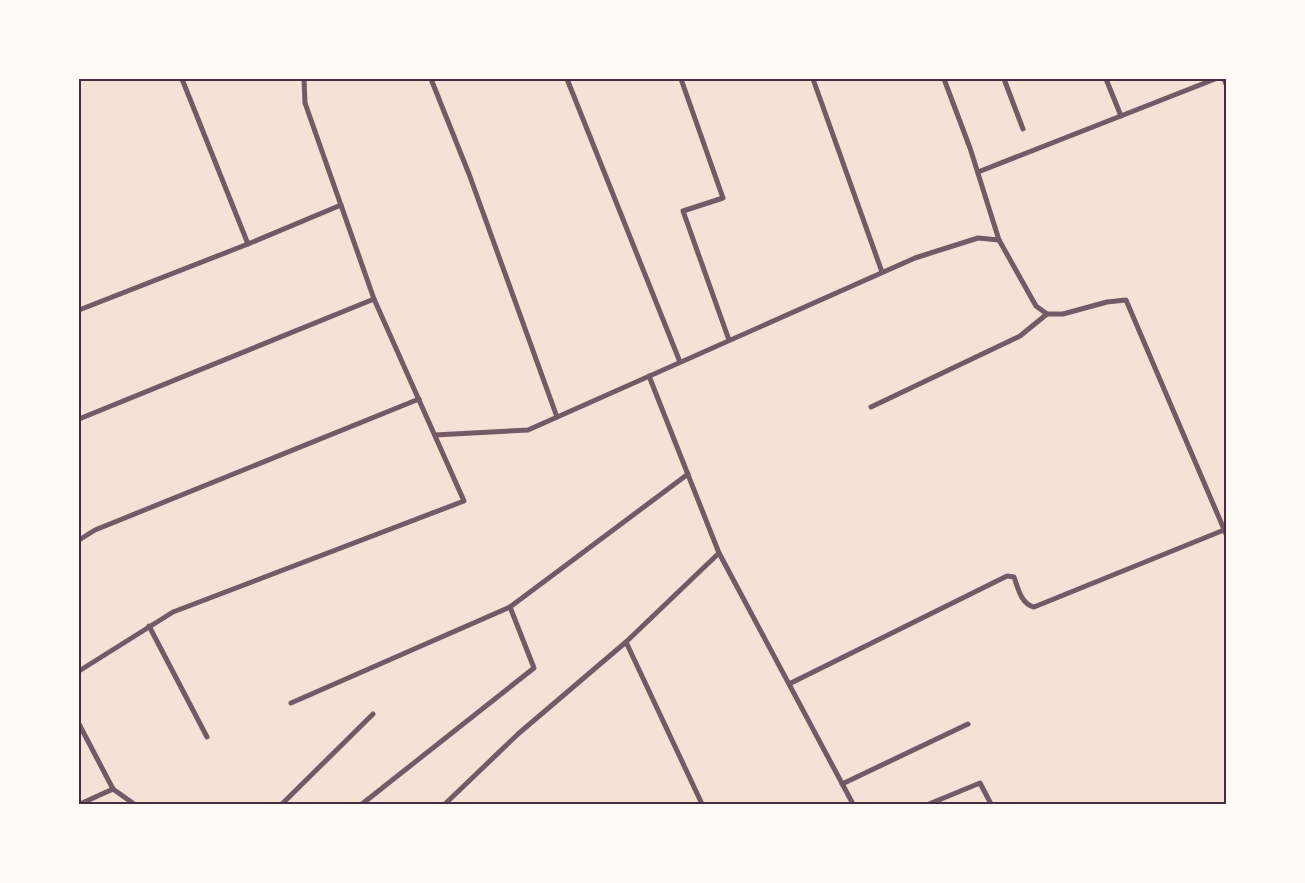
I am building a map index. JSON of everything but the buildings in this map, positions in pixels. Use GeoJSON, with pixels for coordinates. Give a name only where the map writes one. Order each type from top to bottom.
{"type":"FeatureCollection","features":[{"type":"Feature","properties":{"kind":"street"},"geometry":{"type":"LineString","coordinates":[[182,79],[248,244]]}},
{"type":"Feature","properties":{"kind":"street"},"geometry":{"type":"LineString","coordinates":[[79,671],[173,612],[464,502],[374,299],[305,104],[304,79]]}},
{"type":"Feature","properties":{"kind":"street"},"geometry":{"type":"LineString","coordinates":[[431,79],[469,174],[557,417]]}},
{"type":"Feature","properties":{"kind":"street"},"geometry":{"type":"LineString","coordinates":[[567,79],[680,362]]}},
{"type":"Feature","properties":{"kind":"street"},"geometry":{"type":"LineString","coordinates":[[681,79],[723,198],[683,211],[729,340]]}},
{"type":"Feature","properties":{"kind":"street"},"geometry":{"type":"LineString","coordinates":[[813,79],[882,272]]}},
{"type":"Feature","properties":{"kind":"street"},"geometry":{"type":"LineString","coordinates":[[789,684],[1007,576],[1014,577],[1027,606],[1034,607],[1225,532],[1126,300],[1107,302],[1062,314],[1047,314],[1036,306],[1000,240],[978,172],[944,79]]}},
{"type":"Feature","properties":{"kind":"street"},"geometry":{"type":"LineString","coordinates":[[1004,79],[1023,129]]}},
{"type":"Feature","properties":{"kind":"street"},"geometry":{"type":"LineString","coordinates":[[1106,79],[1121,116]]}},
{"type":"Feature","properties":{"kind":"street"},"geometry":{"type":"LineString","coordinates":[[978,172],[1215,79]]}},
{"type":"Feature","properties":{"kind":"street"},"geometry":{"type":"LineString","coordinates":[[1224,79],[1226,84]]}},
{"type":"Feature","properties":{"kind":"street"},"geometry":{"type":"LineString","coordinates":[[79,310],[248,244],[341,204]]}},
{"type":"Feature","properties":{"kind":"street"},"geometry":{"type":"LineString","coordinates":[[435,435],[528,430],[915,258],[978,238],[1000,240]]}},
{"type":"Feature","properties":{"kind":"street"},"geometry":{"type":"LineString","coordinates":[[79,419],[374,299]]}},
{"type":"Feature","properties":{"kind":"street"},"geometry":{"type":"LineString","coordinates":[[871,407],[1020,336],[1047,314]]}},
{"type":"Feature","properties":{"kind":"street"},"geometry":{"type":"LineString","coordinates":[[649,376],[719,553],[853,804]]}},
{"type":"Feature","properties":{"kind":"street"},"geometry":{"type":"LineString","coordinates":[[79,540],[95,530],[419,399]]}},
{"type":"Feature","properties":{"kind":"street"},"geometry":{"type":"LineString","coordinates":[[291,703],[510,607],[688,474]]}},
{"type":"Feature","properties":{"kind":"street"},"geometry":{"type":"LineString","coordinates":[[445,804],[518,734],[626,642],[719,553]]}},
{"type":"Feature","properties":{"kind":"street"},"geometry":{"type":"LineString","coordinates":[[362,804],[534,668],[510,607]]}},
{"type":"Feature","properties":{"kind":"street"},"geometry":{"type":"LineString","coordinates":[[149,626],[207,737]]}},
{"type":"Feature","properties":{"kind":"street"},"geometry":{"type":"LineString","coordinates":[[626,642],[702,804]]}},
{"type":"Feature","properties":{"kind":"street"},"geometry":{"type":"LineString","coordinates":[[282,804],[373,714]]}},
{"type":"Feature","properties":{"kind":"street"},"geometry":{"type":"LineString","coordinates":[[79,724],[112,789],[134,804]]}},
{"type":"Feature","properties":{"kind":"street"},"geometry":{"type":"LineString","coordinates":[[842,784],[968,724]]}},
{"type":"Feature","properties":{"kind":"street"},"geometry":{"type":"LineString","coordinates":[[929,804],[980,783],[991,804]]}},
{"type":"Feature","properties":{"kind":"street"},"geometry":{"type":"LineString","coordinates":[[80,804],[112,789]]}}]}
